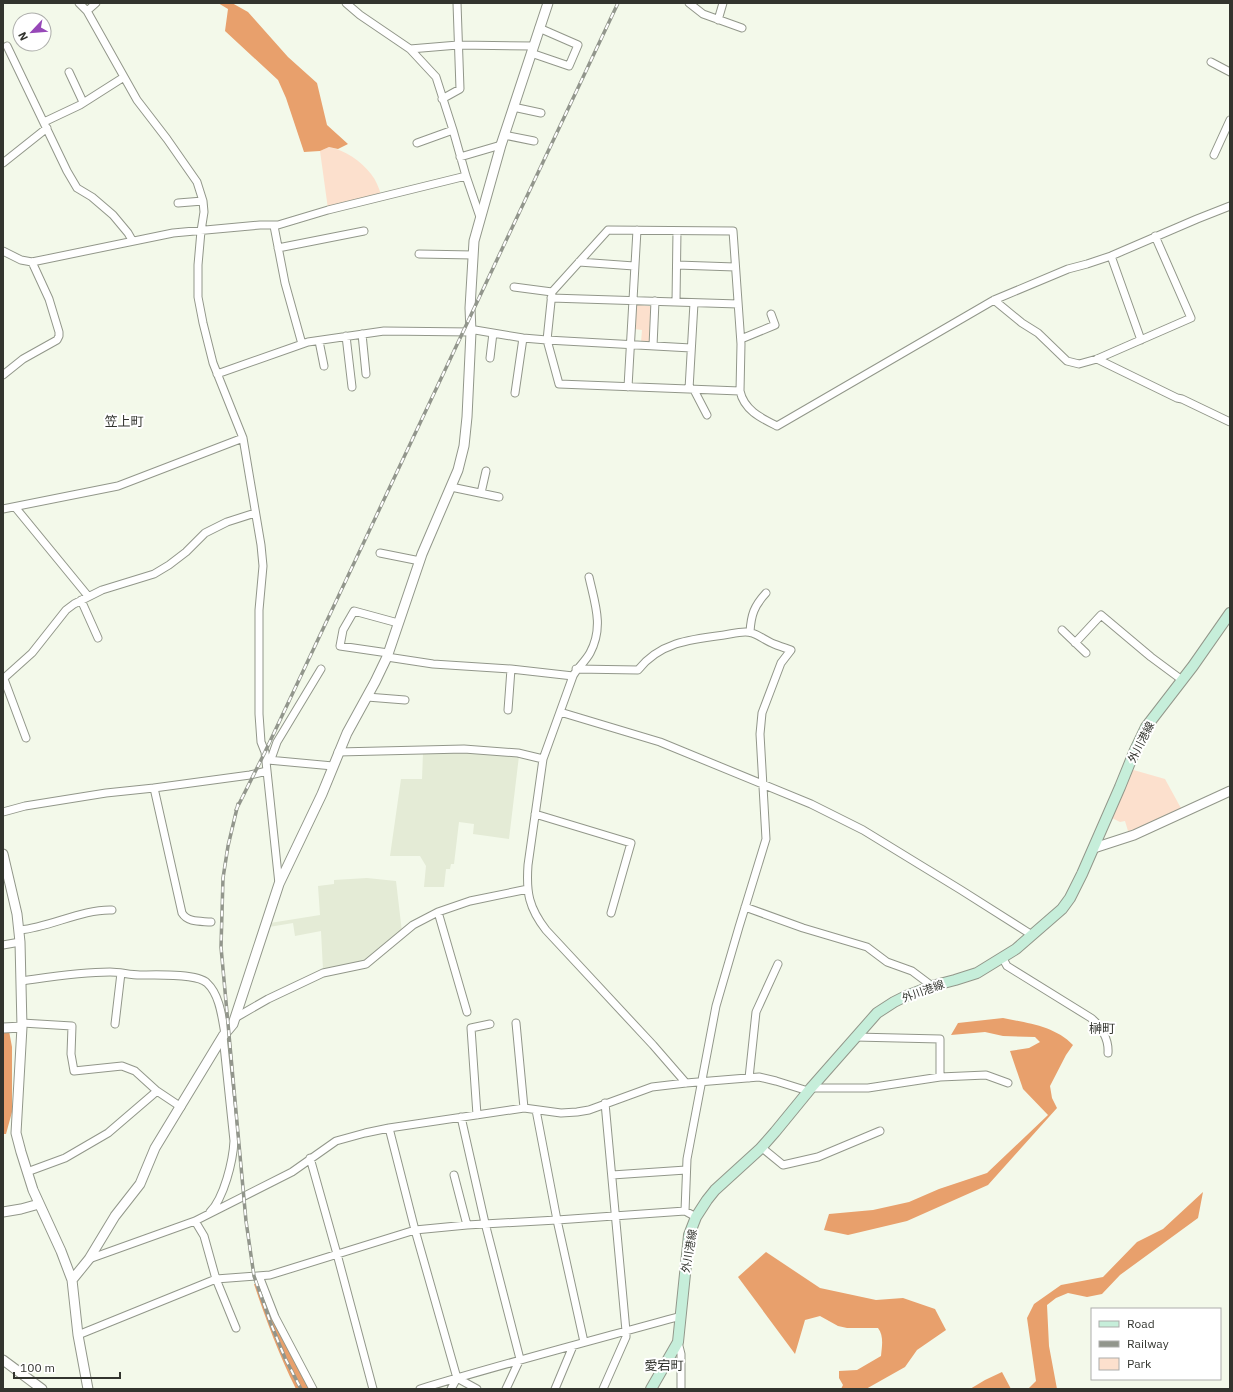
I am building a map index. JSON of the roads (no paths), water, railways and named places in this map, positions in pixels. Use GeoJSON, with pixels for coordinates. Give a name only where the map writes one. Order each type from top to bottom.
{"type":"FeatureCollection","features":[{"type":"Feature","properties":{"kind":"main road","name":"外川港線"},"geometry":{"type":"LineString","coordinates":[[651,1389],[678,1342],[689,1235],[700,1210],[716,1190],[775,1132],[809,1090],[878,1013],[887,1006],[906,996],[932,986],[976,973],[1016,949],[1062,909],[1070,898],[1094,848],[1134,750],[1146,727],[1193,666],[1230,613]]}},
{"type":"Feature","properties":{"kind":"street"},"geometry":{"type":"LineString","coordinates":[[78,3],[87,11],[137,100],[197,182],[203,201],[204,212],[198,265],[198,297],[203,323],[217,374],[243,438],[261,545],[263,566],[259,610],[259,714],[261,742],[268,759]]}},
{"type":"Feature","properties":{"kind":"street"},"geometry":{"type":"LineString","coordinates":[[87,11],[96,3]]}},
{"type":"Feature","properties":{"kind":"street"},"geometry":{"type":"LineString","coordinates":[[346,3],[360,15],[410,49],[436,78],[480,217]]}},
{"type":"Feature","properties":{"kind":"street"},"geometry":{"type":"LineString","coordinates":[[442,99],[460,89],[457,3]]}},
{"type":"Feature","properties":{"kind":"street"},"geometry":{"type":"LineString","coordinates":[[72,1280],[89,1259],[115,1216],[140,1184],[155,1148],[235,1018],[279,884],[322,794],[346,733],[367,697],[388,655],[420,560],[458,470],[464,446],[467,417],[471,332],[470,308],[474,241],[500,145],[548,3]]}},
{"type":"Feature","properties":{"kind":"street"},"geometry":{"type":"LineString","coordinates":[[689,3],[696,6],[704,14],[742,28]]}},
{"type":"Feature","properties":{"kind":"street"},"geometry":{"type":"LineString","coordinates":[[718,20],[723,3]]}},
{"type":"Feature","properties":{"kind":"street"},"geometry":{"type":"LineString","coordinates":[[410,49],[458,45],[532,49],[570,66],[578,45],[539,28]]}},
{"type":"Feature","properties":{"kind":"street"},"geometry":{"type":"LineString","coordinates":[[7,46],[67,171],[77,188],[92,197],[113,215],[132,240]]}},
{"type":"Feature","properties":{"kind":"street"},"geometry":{"type":"LineString","coordinates":[[1211,62],[1230,72]]}},
{"type":"Feature","properties":{"kind":"street"},"geometry":{"type":"LineString","coordinates":[[69,72],[83,102]]}},
{"type":"Feature","properties":{"kind":"street"},"geometry":{"type":"LineString","coordinates":[[3,163],[45,125],[124,77]]}},
{"type":"Feature","properties":{"kind":"street"},"geometry":{"type":"LineString","coordinates":[[513,107],[541,113]]}},
{"type":"Feature","properties":{"kind":"street"},"geometry":{"type":"LineString","coordinates":[[1214,155],[1230,120]]}},
{"type":"Feature","properties":{"kind":"street"},"geometry":{"type":"LineString","coordinates":[[417,143],[453,130]]}},
{"type":"Feature","properties":{"kind":"street"},"geometry":{"type":"LineString","coordinates":[[504,135],[534,140]]}},
{"type":"Feature","properties":{"kind":"street"},"geometry":{"type":"LineString","coordinates":[[460,157],[500,145]]}},
{"type":"Feature","properties":{"kind":"street"},"geometry":{"type":"LineString","coordinates":[[3,251],[21,260],[32,262],[132,240],[172,233],[260,225],[274,226],[328,210],[466,176]]}},
{"type":"Feature","properties":{"kind":"street"},"geometry":{"type":"LineString","coordinates":[[178,203],[203,201]]}},
{"type":"Feature","properties":{"kind":"street"},"geometry":{"type":"LineString","coordinates":[[740,392],[559,384],[547,340],[551,295],[608,230],[733,231],[741,339],[742,369],[740,392],[746,406],[753,413],[776,426],[994,300],[1068,269],[1111,256],[1155,236],[1230,206]]}},
{"type":"Feature","properties":{"kind":"street"},"geometry":{"type":"LineString","coordinates":[[274,226],[285,283],[302,344]]}},
{"type":"Feature","properties":{"kind":"street"},"geometry":{"type":"LineString","coordinates":[[628,387],[637,230]]}},
{"type":"Feature","properties":{"kind":"street"},"geometry":{"type":"LineString","coordinates":[[676,302],[678,231]]}},
{"type":"Feature","properties":{"kind":"street"},"geometry":{"type":"LineString","coordinates":[[278,248],[364,232]]}},
{"type":"Feature","properties":{"kind":"street"},"geometry":{"type":"LineString","coordinates":[[994,300],[1022,323],[1038,333],[1067,361],[1079,364],[1098,359],[1191,318],[1155,236]]}},
{"type":"Feature","properties":{"kind":"street"},"geometry":{"type":"LineString","coordinates":[[419,254],[473,256]]}},
{"type":"Feature","properties":{"kind":"street"},"geometry":{"type":"LineString","coordinates":[[1111,256],[1141,340]]}},
{"type":"Feature","properties":{"kind":"street"},"geometry":{"type":"LineString","coordinates":[[3,375],[24,359],[57,340],[59,336],[60,332],[49,299],[32,262]]}},
{"type":"Feature","properties":{"kind":"street"},"geometry":{"type":"LineString","coordinates":[[579,262],[634,266]]}},
{"type":"Feature","properties":{"kind":"street"},"geometry":{"type":"LineString","coordinates":[[677,265],[735,267]]}},
{"type":"Feature","properties":{"kind":"street"},"geometry":{"type":"LineString","coordinates":[[514,286],[551,295],[633,301],[738,304]]}},
{"type":"Feature","properties":{"kind":"street"},"geometry":{"type":"LineString","coordinates":[[653,346],[655,301]]}},
{"type":"Feature","properties":{"kind":"street"},"geometry":{"type":"LineString","coordinates":[[694,303],[691,348],[692,390],[707,415]]}},
{"type":"Feature","properties":{"kind":"street"},"geometry":{"type":"LineString","coordinates":[[741,339],[775,325],[771,314]]}},
{"type":"Feature","properties":{"kind":"street"},"geometry":{"type":"LineString","coordinates":[[217,374],[302,344],[384,331],[471,332],[475,330],[523,338],[691,348]]}},
{"type":"Feature","properties":{"kind":"street"},"geometry":{"type":"LineString","coordinates":[[490,358],[493,333]]}},
{"type":"Feature","properties":{"kind":"street"},"geometry":{"type":"LineString","coordinates":[[362,334],[366,374]]}},
{"type":"Feature","properties":{"kind":"street"},"geometry":{"type":"LineString","coordinates":[[346,336],[352,387]]}},
{"type":"Feature","properties":{"kind":"street"},"geometry":{"type":"LineString","coordinates":[[515,393],[523,338]]}},
{"type":"Feature","properties":{"kind":"street"},"geometry":{"type":"LineString","coordinates":[[319,341],[324,366]]}},
{"type":"Feature","properties":{"kind":"street"},"geometry":{"type":"LineString","coordinates":[[1098,359],[1230,422]]}},
{"type":"Feature","properties":{"kind":"street"},"geometry":{"type":"LineString","coordinates":[[3,502],[5,509],[15,508],[118,486],[243,438]]}},
{"type":"Feature","properties":{"kind":"street"},"geometry":{"type":"LineString","coordinates":[[481,493],[486,471]]}},
{"type":"Feature","properties":{"kind":"street"},"geometry":{"type":"LineString","coordinates":[[451,487],[500,497]]}},
{"type":"Feature","properties":{"kind":"street"},"geometry":{"type":"LineString","coordinates":[[15,508],[88,596]]}},
{"type":"Feature","properties":{"kind":"street"},"geometry":{"type":"LineString","coordinates":[[26,738],[3,679],[32,653],[66,610],[88,596],[102,590],[154,574],[186,552],[205,533],[227,522],[255,513]]}},
{"type":"Feature","properties":{"kind":"street"},"geometry":{"type":"LineString","coordinates":[[380,553],[420,560]]}},
{"type":"Feature","properties":{"kind":"street"},"geometry":{"type":"LineString","coordinates":[[589,577],[598,612],[596,638],[589,655],[575,672],[543,759],[528,865],[529,899],[533,910],[546,930],[653,1044],[686,1082]]}},
{"type":"Feature","properties":{"kind":"street"},"geometry":{"type":"LineString","coordinates":[[750,632],[754,609],[766,593]]}},
{"type":"Feature","properties":{"kind":"street"},"geometry":{"type":"LineString","coordinates":[[81,600],[98,638]]}},
{"type":"Feature","properties":{"kind":"street"},"geometry":{"type":"LineString","coordinates":[[398,623],[354,611],[343,630],[340,646],[433,664],[575,672],[638,670],[654,654],[668,647],[704,636],[750,632],[773,644],[791,650],[781,663],[762,712],[760,734],[766,839],[716,1006],[687,1159],[685,1210]]}},
{"type":"Feature","properties":{"kind":"street"},"geometry":{"type":"LineString","coordinates":[[1075,643],[1101,615],[1151,657],[1182,680]]}},
{"type":"Feature","properties":{"kind":"street"},"geometry":{"type":"LineString","coordinates":[[1062,630],[1086,653]]}},
{"type":"Feature","properties":{"kind":"street"},"geometry":{"type":"LineString","coordinates":[[279,884],[266,771],[268,759],[321,669]]}},
{"type":"Feature","properties":{"kind":"street"},"geometry":{"type":"LineString","coordinates":[[508,710],[511,669]]}},
{"type":"Feature","properties":{"kind":"street"},"geometry":{"type":"LineString","coordinates":[[367,697],[405,700]]}},
{"type":"Feature","properties":{"kind":"street"},"geometry":{"type":"LineString","coordinates":[[560,712],[660,742],[763,786],[811,804],[863,830],[1032,935]]}},
{"type":"Feature","properties":{"kind":"street"},"geometry":{"type":"LineString","coordinates":[[338,752],[464,749],[518,753],[543,759]]}},
{"type":"Feature","properties":{"kind":"street"},"geometry":{"type":"LineString","coordinates":[[268,759],[333,766]]}},
{"type":"Feature","properties":{"kind":"street"},"geometry":{"type":"LineString","coordinates":[[3,812],[25,806],[106,793],[250,775],[266,771]]}},
{"type":"Feature","properties":{"kind":"street"},"geometry":{"type":"LineString","coordinates":[[154,788],[182,913],[185,917],[191,920],[211,922]]}},
{"type":"Feature","properties":{"kind":"street"},"geometry":{"type":"LineString","coordinates":[[1094,848],[1134,835],[1230,791]]}},
{"type":"Feature","properties":{"kind":"street"},"geometry":{"type":"LineString","coordinates":[[535,814],[631,843],[611,913]]}},
{"type":"Feature","properties":{"kind":"street"},"geometry":{"type":"LineString","coordinates":[[3,854],[20,930],[22,1025],[16,1133],[27,1172],[39,1204],[61,1251],[72,1280],[78,1335],[88,1389]]}},
{"type":"Feature","properties":{"kind":"street"},"geometry":{"type":"LineString","coordinates":[[235,1018],[268,998],[323,973],[366,964],[413,925],[438,912],[470,901],[528,889]]}},
{"type":"Feature","properties":{"kind":"street"},"geometry":{"type":"LineString","coordinates":[[745,906],[803,928],[867,947],[887,962],[912,971],[932,986]]}},
{"type":"Feature","properties":{"kind":"street"},"geometry":{"type":"LineString","coordinates":[[20,930],[33,929],[72,917],[112,910]]}},
{"type":"Feature","properties":{"kind":"street"},"geometry":{"type":"LineString","coordinates":[[438,912],[467,1012]]}},
{"type":"Feature","properties":{"kind":"street"},"geometry":{"type":"LineString","coordinates":[[3,945],[20,942]]}},
{"type":"Feature","properties":{"kind":"street"},"geometry":{"type":"LineString","coordinates":[[1002,958],[1007,966],[1091,1018],[1098,1024],[1104,1035],[1108,1047],[1108,1053]]}},
{"type":"Feature","properties":{"kind":"street"},"geometry":{"type":"LineString","coordinates":[[749,1078],[756,1012],[778,964]]}},
{"type":"Feature","properties":{"kind":"street"},"geometry":{"type":"LineString","coordinates":[[21,981],[83,973],[111,972],[139,975],[177,975],[204,981],[210,987],[217,1001],[224,1035],[234,1141],[233,1153],[223,1187],[216,1207],[209,1214]]}},
{"type":"Feature","properties":{"kind":"street"},"geometry":{"type":"LineString","coordinates":[[115,1024],[121,973]]}},
{"type":"Feature","properties":{"kind":"street"},"geometry":{"type":"LineString","coordinates":[[516,1023],[524,1108]]}},
{"type":"Feature","properties":{"kind":"street"},"geometry":{"type":"LineString","coordinates":[[477,1115],[471,1028],[490,1024]]}},
{"type":"Feature","properties":{"kind":"street"},"geometry":{"type":"LineString","coordinates":[[3,1028],[22,1025],[72,1026],[71,1054],[74,1071],[122,1066],[135,1071],[157,1091],[181,1107]]}},
{"type":"Feature","properties":{"kind":"street"},"geometry":{"type":"LineString","coordinates":[[855,1037],[940,1039],[940,1077]]}},
{"type":"Feature","properties":{"kind":"street"},"geometry":{"type":"LineString","coordinates":[[89,1259],[195,1221],[292,1172],[336,1141],[389,1128],[524,1108],[560,1113],[577,1112],[589,1110],[652,1087],[686,1082],[765,1078],[809,1090],[868,1088],[940,1077],[986,1075],[1008,1083]]}},
{"type":"Feature","properties":{"kind":"street"},"geometry":{"type":"LineString","coordinates":[[27,1172],[65,1158],[108,1133],[157,1091]]}},
{"type":"Feature","properties":{"kind":"street"},"geometry":{"type":"LineString","coordinates":[[603,1389],[626,1337],[605,1103]]}},
{"type":"Feature","properties":{"kind":"street"},"geometry":{"type":"LineString","coordinates":[[536,1110],[557,1220],[584,1342]]}},
{"type":"Feature","properties":{"kind":"street"},"geometry":{"type":"LineString","coordinates":[[461,1117],[485,1223],[520,1359],[506,1389]]}},
{"type":"Feature","properties":{"kind":"street"},"geometry":{"type":"LineString","coordinates":[[389,1128],[415,1230],[457,1378],[451,1389]]}},
{"type":"Feature","properties":{"kind":"street"},"geometry":{"type":"LineString","coordinates":[[761,1147],[783,1166],[818,1157],[880,1131]]}},
{"type":"Feature","properties":{"kind":"street"},"geometry":{"type":"LineString","coordinates":[[310,1158],[374,1389]]}},
{"type":"Feature","properties":{"kind":"street"},"geometry":{"type":"LineString","coordinates":[[612,1175],[686,1170]]}},
{"type":"Feature","properties":{"kind":"street"},"geometry":{"type":"LineString","coordinates":[[454,1175],[467,1225]]}},
{"type":"Feature","properties":{"kind":"street"},"geometry":{"type":"LineString","coordinates":[[3,1212],[39,1204]]}},
{"type":"Feature","properties":{"kind":"street"},"geometry":{"type":"LineString","coordinates":[[78,1335],[216,1279],[270,1275],[415,1230],[485,1223],[557,1220],[685,1210],[696,1217]]}},
{"type":"Feature","properties":{"kind":"street"},"geometry":{"type":"LineString","coordinates":[[195,1221],[204,1236],[216,1279],[236,1328]]}},
{"type":"Feature","properties":{"kind":"street"},"geometry":{"type":"LineString","coordinates":[[259,1276],[274,1317],[313,1389]]}},
{"type":"Feature","properties":{"kind":"street"},"geometry":{"type":"LineString","coordinates":[[420,1389],[520,1359],[681,1316]]}},
{"type":"Feature","properties":{"kind":"street"},"geometry":{"type":"LineString","coordinates":[[678,1342],[681,1354],[681,1389]]}},
{"type":"Feature","properties":{"kind":"street"},"geometry":{"type":"LineString","coordinates":[[555,1389],[573,1346]]}},
{"type":"Feature","properties":{"kind":"street"},"geometry":{"type":"LineString","coordinates":[[3,1360],[42,1389]]}},
{"type":"Feature","properties":{"kind":"street"},"geometry":{"type":"LineString","coordinates":[[457,1378],[477,1389]]}},
{"type":"Feature","properties":{"kind":"railway"},"geometry":{"type":"LineString","coordinates":[[236,810],[265,752],[618,3]]}},
{"type":"Feature","properties":{"kind":"railway"},"geometry":{"type":"LineString","coordinates":[[238,804],[228,846],[223,878],[221,947],[246,1221],[254,1276],[285,1358],[301,1389]]}},
{"type":"Feature","properties":{"kind":"district","name":"笠上町"},"geometry":{"type":"Point","coordinates":[124,421]}},
{"type":"Feature","properties":{"kind":"district","name":"榊町"},"geometry":{"type":"Point","coordinates":[1102,1028]}},
{"type":"Feature","properties":{"kind":"district","name":"愛宕町"},"geometry":{"type":"Point","coordinates":[664,1365]}}]}
